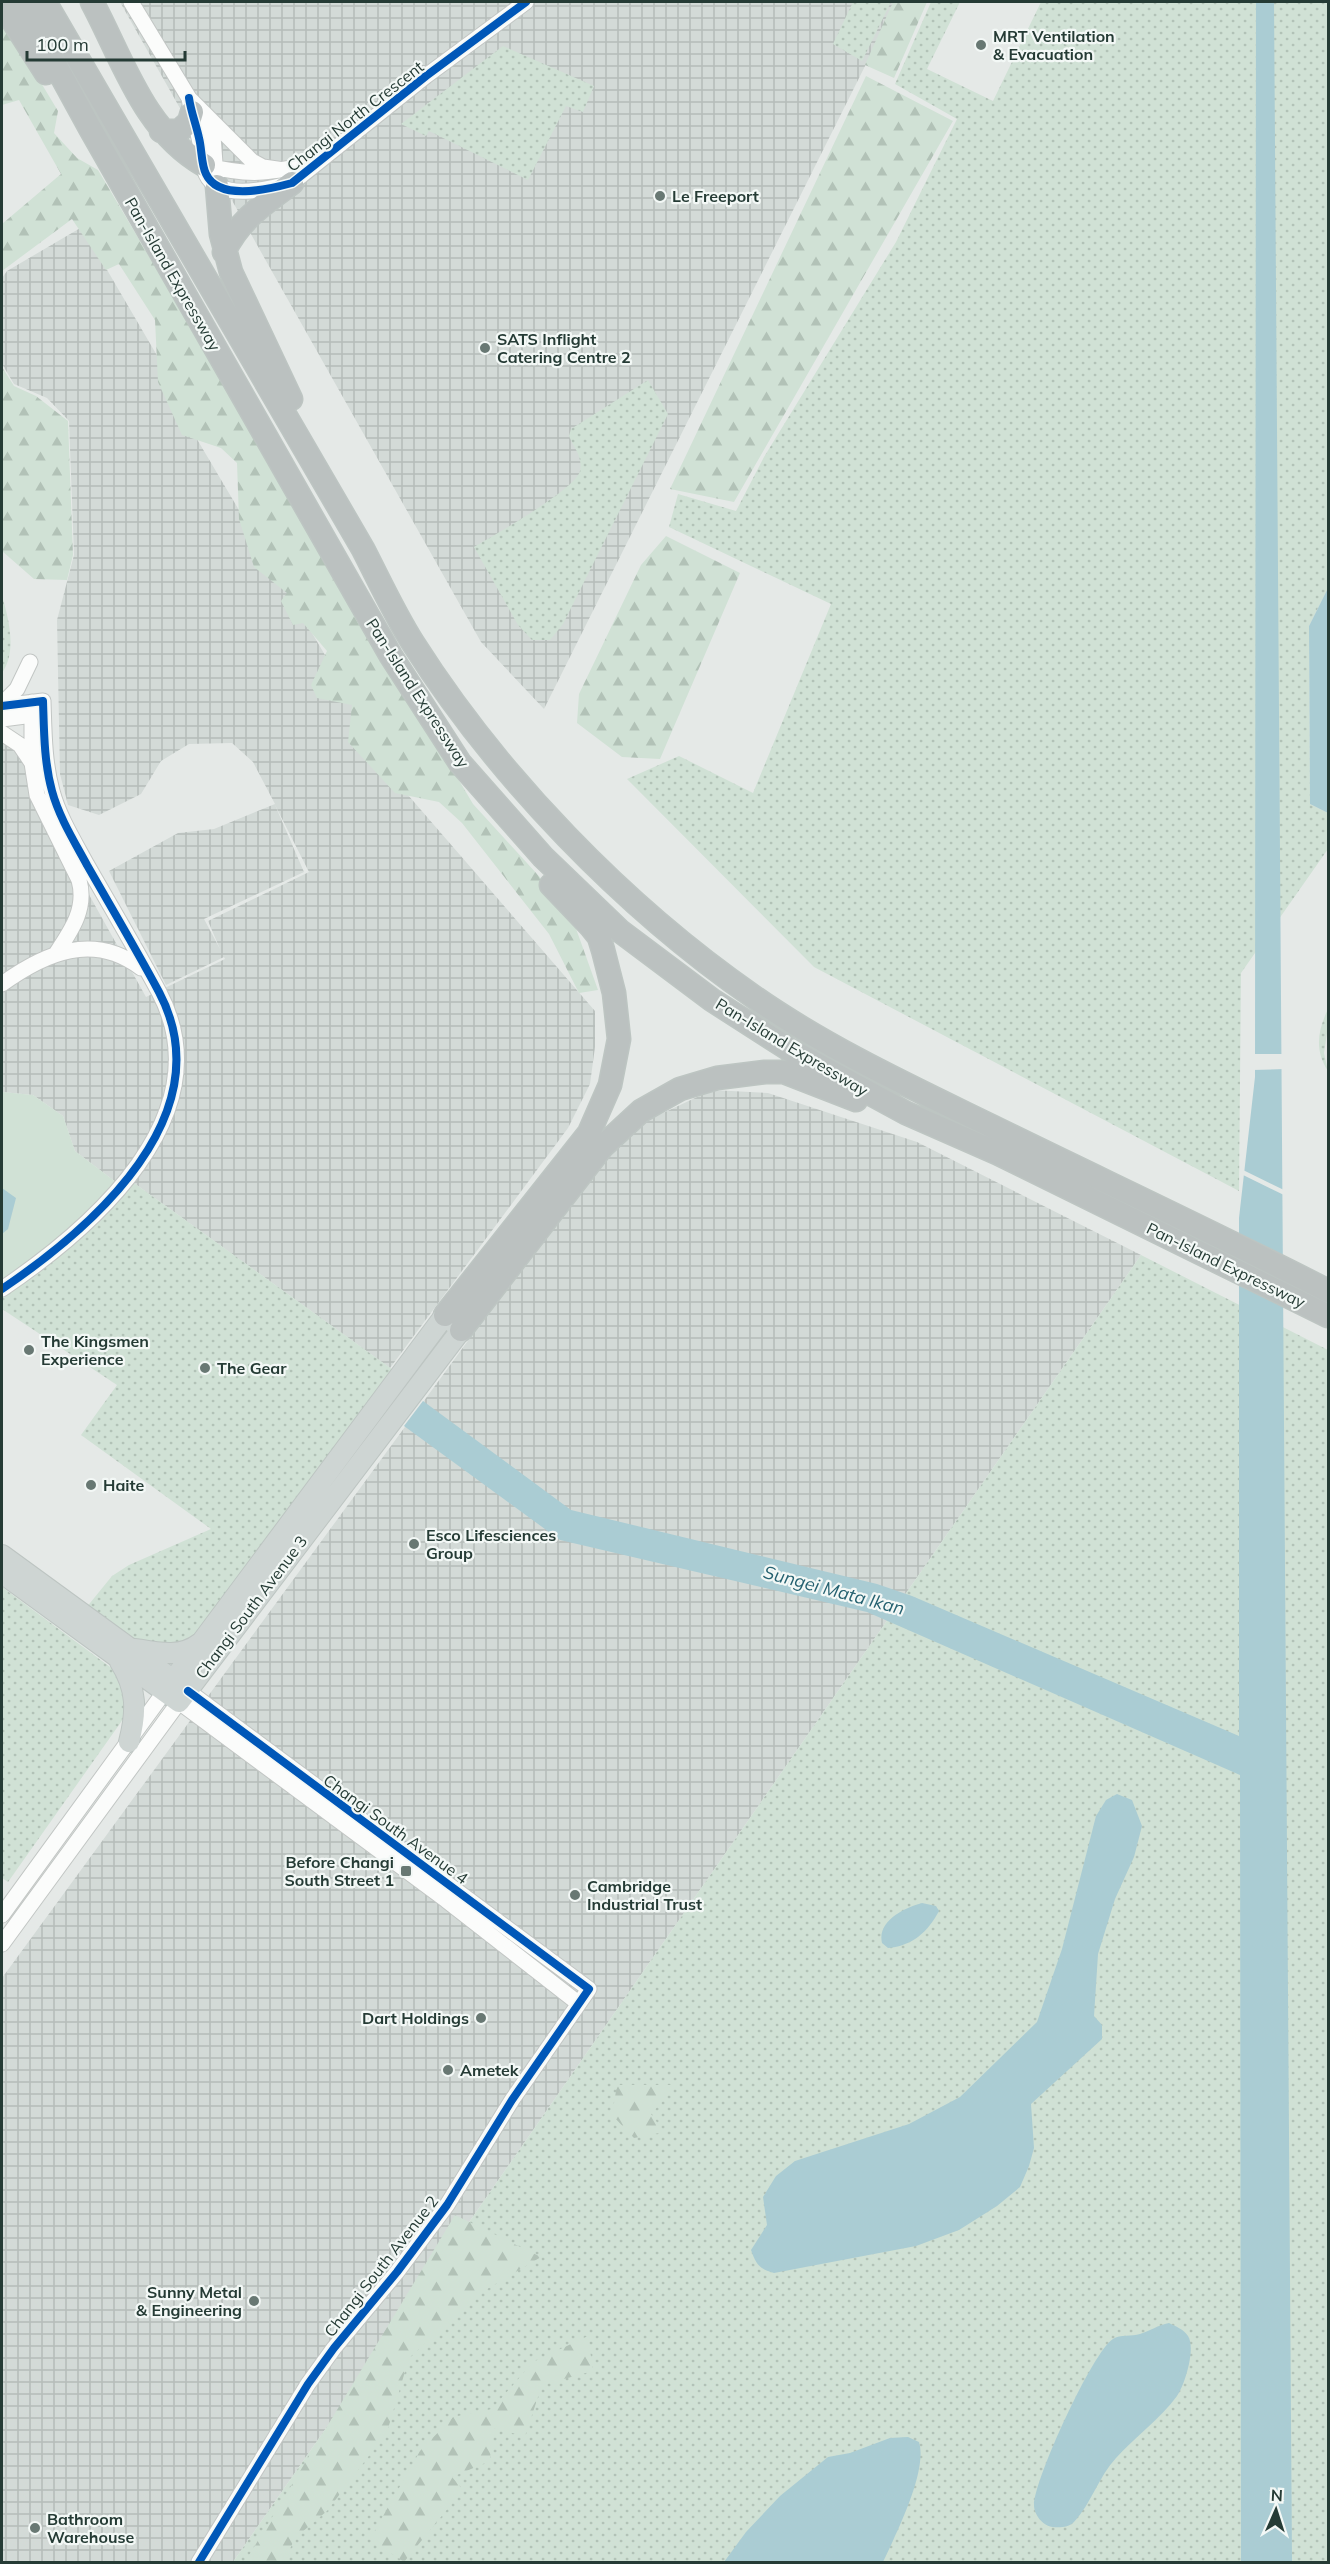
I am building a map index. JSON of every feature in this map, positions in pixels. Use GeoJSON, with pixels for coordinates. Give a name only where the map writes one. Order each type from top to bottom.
{"type":"FeatureCollection","features":[{"type":"Feature","properties":{"kind":"highway","name":"Pan-Island Expressway"},"geometry":{"type":"LineString","coordinates":[[21,2],[91,130],[391,656],[460,763],[543,857],[620,931],[712,1000],[780,1044],[906,1113],[997,1153],[1329,1316]]}},
{"type":"Feature","properties":{"kind":"highway","name":"Pan-Island Expressway"},"geometry":{"type":"LineString","coordinates":[[45,2],[363,549],[412,641],[442,685],[499,759],[572,842],[673,937],[757,1000],[846,1052],[916,1089],[1293,1266]]}},
{"type":"Feature","properties":{"kind":"highway"},"geometry":{"type":"LineString","coordinates":[[92,2],[142,101],[161,131],[178,148],[212,173],[224,252],[245,305],[363,549]]}},
{"type":"Feature","properties":{"kind":"highway"},"geometry":{"type":"LineString","coordinates":[[2,4],[66,103],[91,130]]}},
{"type":"Feature","properties":{"kind":"highway"},"geometry":{"type":"LineString","coordinates":[[161,131],[179,131],[189,122],[194,105]]}},
{"type":"Feature","properties":{"kind":"highway"},"geometry":{"type":"LineString","coordinates":[[224,252],[231,237],[249,215],[288,176]]}},
{"type":"Feature","properties":{"kind":"highway"},"geometry":{"type":"LineString","coordinates":[[445,1315],[589,1133],[610,1085],[619,1039],[614,993],[599,937],[475,799],[466,786],[460,763]]}},
{"type":"Feature","properties":{"kind":"highway"},"geometry":{"type":"LineString","coordinates":[[461,1330],[602,1147],[641,1111],[680,1089],[743,1074],[784,1072],[883,1110],[906,1113]]}},
{"type":"Feature","properties":{"kind":"highway"},"geometry":{"type":"LineString","coordinates":[[1293,1266],[1329,1275]]}},
{"type":"Feature","properties":{"kind":"highway"},"geometry":{"type":"LineString","coordinates":[[1293,1266],[1329,1291]]}},
{"type":"Feature","properties":{"kind":"main road"},"geometry":{"type":"LineString","coordinates":[[445,1315],[461,1330]]}},
{"type":"Feature","properties":{"kind":"main road","name":"Changi South Avenue 3"},"geometry":{"type":"LineString","coordinates":[[176,1691],[207,1637],[445,1315]]}},
{"type":"Feature","properties":{"kind":"main road","name":"Changi South Avenue 3"},"geometry":{"type":"LineString","coordinates":[[176,1691],[461,1330]]}},
{"type":"Feature","properties":{"kind":"main road"},"geometry":{"type":"LineString","coordinates":[[2,1555],[124,1653],[176,1691]]}},
{"type":"Feature","properties":{"kind":"main road"},"geometry":{"type":"LineString","coordinates":[[2,1573],[124,1653],[179,1653],[193,1648],[207,1637]]}},
{"type":"Feature","properties":{"kind":"main road"},"geometry":{"type":"LineString","coordinates":[[124,1653],[136,1708],[129,1742]]}},
{"type":"Feature","properties":{"kind":"street","name":"Changi North Crescent"},"geometry":{"type":"LineString","coordinates":[[130,2],[194,105],[252,161],[288,176]]}},
{"type":"Feature","properties":{"kind":"street","name":"Changi North Crescent"},"geometry":{"type":"LineString","coordinates":[[194,105],[212,173],[233,191],[268,190],[288,176],[319,162],[417,83],[526,2]]}},
{"type":"Feature","properties":{"kind":"street"},"geometry":{"type":"LineString","coordinates":[[2,705],[23,680],[30,662]]}},
{"type":"Feature","properties":{"kind":"street"},"geometry":{"type":"LineString","coordinates":[[2,705],[38,708]]}},
{"type":"Feature","properties":{"kind":"street"},"geometry":{"type":"LineString","coordinates":[[2,719],[38,708]]}},
{"type":"Feature","properties":{"kind":"street"},"geometry":{"type":"LineString","coordinates":[[38,708],[32,763],[37,795],[69,858],[83,893],[82,904],[70,933],[55,955]]}},
{"type":"Feature","properties":{"kind":"street"},"geometry":{"type":"LineString","coordinates":[[2,1288],[56,1250],[98,1213],[141,1160],[164,1118],[175,1077],[174,1044],[166,1008],[58,810],[45,762],[38,708]]}},
{"type":"Feature","properties":{"kind":"street"},"geometry":{"type":"LineString","coordinates":[[2,733],[20,745],[32,763]]}},
{"type":"Feature","properties":{"kind":"street"},"geometry":{"type":"LineString","coordinates":[[2,984],[31,965],[72,950],[110,952],[128,958],[146,972]]}},
{"type":"Feature","properties":{"kind":"street","name":"Changi South Avenue 3"},"geometry":{"type":"LineString","coordinates":[[2,1916],[129,1742],[176,1691]]}},
{"type":"Feature","properties":{"kind":"street","name":"Changi South Avenue 3"},"geometry":{"type":"LineString","coordinates":[[2,1944],[176,1691]]}},
{"type":"Feature","properties":{"kind":"street","name":"Changi South Avenue 4"},"geometry":{"type":"LineString","coordinates":[[176,1691],[589,1989]]}},
{"type":"Feature","properties":{"kind":"street","name":"Changi South Avenue 4"},"geometry":{"type":"LineString","coordinates":[[176,1691],[578,2003]]}},
{"type":"Feature","properties":{"kind":"street","name":"Changi South Avenue 2"},"geometry":{"type":"LineString","coordinates":[[199,2562],[308,2384],[447,2205],[512,2100],[589,1989]]}},
{"type":"Feature","properties":{"kind":"shaded area"},"geometry":{"type":"Polygon","coordinates":[[[120,2],[897,2],[544,709],[481,642],[120,2]]]}},
{"type":"Feature","properties":{"kind":"shaded area"},"geometry":{"type":"Polygon","coordinates":[[[82,227],[162,364],[169,392],[408,795],[595,1011],[595,1047],[590,1084],[568,1128],[390,1368],[127,1178],[121,1186],[75,1151],[63,1116],[33,1095],[2,1092],[2,739],[27,762],[33,794],[146,997],[225,959],[224,957],[166,985],[109,871],[178,833],[214,829],[275,804],[253,762],[232,743],[189,744],[161,761],[141,794],[99,815],[68,805],[60,774],[57,620],[74,555],[69,421],[47,398],[14,384],[2,364],[2,278],[7,271],[82,227]],[[275,805],[304,872],[204,919],[220,949],[208,921],[309,872],[275,805]]]}},
{"type":"Feature","properties":{"kind":"shaded area"},"geometry":{"type":"Polygon","coordinates":[[[712,1090],[768,1093],[917,1142],[1141,1255],[233,2562],[2,2562],[2,1978],[611,1145],[646,1121],[712,1090]]]}},
{"type":"Feature","properties":{"kind":"green space"},"geometry":{"type":"Polygon","coordinates":[[[853,2],[891,2],[862,61],[833,44],[853,2]]]}},
{"type":"Feature","properties":{"kind":"green space"},"geometry":{"type":"Polygon","coordinates":[[[893,2],[927,2],[894,78],[865,65],[893,2]]]}},
{"type":"Feature","properties":{"kind":"green space"},"geometry":{"type":"Polygon","coordinates":[[[931,2],[960,2],[927,69],[993,101],[1041,2],[1328,2],[1328,588],[1309,626],[1310,804],[1328,813],[1328,849],[1241,973],[1239,1191],[814,967],[627,779],[679,756],[753,793],[831,604],[669,527],[678,494],[736,511],[764,457],[896,242],[957,119],[895,84],[931,2]]]}},
{"type":"Feature","properties":{"kind":"green space"},"geometry":{"type":"Polygon","coordinates":[[[2,18],[58,111],[54,133],[77,158],[98,170],[473,804],[569,909],[598,990],[579,993],[549,934],[462,823],[439,802],[395,793],[348,742],[352,705],[317,698],[311,685],[327,651],[303,623],[293,625],[281,601],[287,593],[254,567],[239,519],[237,463],[221,448],[182,435],[158,382],[155,320],[119,264],[106,270],[72,219],[2,271],[2,224],[61,174],[19,100],[2,105],[2,18]]]}},
{"type":"Feature","properties":{"kind":"green space"},"geometry":{"type":"Polygon","coordinates":[[[503,46],[594,86],[583,112],[566,106],[528,180],[429,131],[426,136],[401,124],[503,46]]]}},
{"type":"Feature","properties":{"kind":"green space"},"geometry":{"type":"Polygon","coordinates":[[[866,76],[953,121],[734,502],[670,489],[866,76]]]}},
{"type":"Feature","properties":{"kind":"green space"},"geometry":{"type":"Polygon","coordinates":[[[2,367],[14,386],[36,396],[68,421],[73,555],[67,580],[34,579],[2,551],[2,367]]]}},
{"type":"Feature","properties":{"kind":"green space"},"geometry":{"type":"Polygon","coordinates":[[[648,380],[668,414],[563,624],[550,640],[532,640],[518,625],[474,547],[533,512],[575,479],[581,466],[578,453],[569,436],[571,429],[648,380]]]}},
{"type":"Feature","properties":{"kind":"green space"},"geometry":{"type":"Polygon","coordinates":[[[666,536],[740,573],[660,759],[622,757],[577,723],[579,694],[641,565],[666,536]]]}},
{"type":"Feature","properties":{"kind":"green space"},"geometry":{"type":"Polygon","coordinates":[[[2,596],[9,625],[10,645],[7,665],[2,673],[2,596]]]}},
{"type":"Feature","properties":{"kind":"green space"},"geometry":{"type":"Polygon","coordinates":[[[1328,1009],[1324,1053],[1328,1071],[1321,1055],[1319,1040],[1328,1009]]]}},
{"type":"Feature","properties":{"kind":"green space"},"geometry":{"type":"Polygon","coordinates":[[[2,1092],[33,1095],[63,1116],[75,1151],[121,1186],[2,1288],[2,1092]]]}},
{"type":"Feature","properties":{"kind":"green space"},"geometry":{"type":"Polygon","coordinates":[[[127,1178],[400,1375],[193,1648],[131,1648],[86,1608],[112,1576],[129,1565],[211,1529],[81,1435],[117,1385],[2,1309],[2,1288],[127,1178]]]}},
{"type":"Feature","properties":{"kind":"green space"},"geometry":{"type":"Polygon","coordinates":[[[1141,1255],[1328,1350],[1328,2562],[233,2562],[1141,1255]]]}},
{"type":"Feature","properties":{"kind":"green space"},"geometry":{"type":"Polygon","coordinates":[[[2,1587],[125,1678],[126,1715],[8,1882],[2,1878],[2,1587]]]}},
{"type":"Feature","properties":{"kind":"green space"},"geometry":{"type":"Polygon","coordinates":[[[617,2085],[677,2085],[651,2114],[664,2132],[634,2138],[612,2115],[617,2085]]]}},
{"type":"Feature","properties":{"kind":"green space"},"geometry":{"type":"Polygon","coordinates":[[[455,2215],[541,2257],[482,2292],[409,2358],[387,2432],[327,2511],[295,2538],[284,2562],[245,2562],[455,2215]]]}},
{"type":"Feature","properties":{"kind":"green space"},"geometry":{"type":"Polygon","coordinates":[[[588,2336],[593,2371],[542,2385],[525,2436],[492,2428],[490,2461],[452,2477],[463,2490],[404,2562],[370,2539],[420,2451],[453,2417],[492,2409],[533,2362],[588,2336]]]}},
{"type":"Feature","properties":{"kind":"water","name":"Sungei Mata Ikan"},"geometry":{"type":"Polygon","coordinates":[[[1256,2],[1274,2],[1292,2562],[1241,2562],[1240,1775],[867,1612],[560,1540],[404,1426],[423,1401],[571,1510],[877,1584],[912,1596],[1239,1736],[1239,1218],[1255,1077],[1256,2]]]}},
{"type":"Feature","properties":{"kind":"water"},"geometry":{"type":"Polygon","coordinates":[[[1328,588],[1328,813],[1310,804],[1309,626],[1328,588]]]}},
{"type":"Feature","properties":{"kind":"water"},"geometry":{"type":"Polygon","coordinates":[[[2,1188],[16,1198],[8,1229],[2,1234],[2,1188]]]}},
{"type":"Feature","properties":{"kind":"water"},"geometry":{"type":"Polygon","coordinates":[[[1117,1794],[1132,1800],[1142,1826],[1134,1857],[1115,1899],[1098,1954],[1094,2016],[1102,2025],[1102,2039],[1031,2104],[1034,2148],[1020,2187],[997,2206],[959,2230],[916,2246],[774,2273],[761,2268],[751,2250],[767,2225],[763,2197],[776,2176],[795,2161],[909,2124],[960,2097],[1037,2022],[1062,1949],[1096,1816],[1106,1800],[1117,1794]]]}},
{"type":"Feature","properties":{"kind":"water"},"geometry":{"type":"Polygon","coordinates":[[[922,1903],[936,1906],[939,1911],[918,1937],[897,1947],[888,1948],[882,1943],[884,1928],[893,1917],[907,1908],[922,1903]]]}},
{"type":"Feature","properties":{"kind":"water"},"geometry":{"type":"Polygon","coordinates":[[[1169,2323],[1180,2328],[1188,2336],[1191,2349],[1183,2384],[1177,2396],[1110,2465],[1074,2522],[1061,2527],[1046,2525],[1034,2509],[1037,2491],[1066,2417],[1092,2366],[1113,2339],[1140,2334],[1169,2323]]]}},
{"type":"Feature","properties":{"kind":"water"},"geometry":{"type":"Polygon","coordinates":[[[908,2437],[919,2442],[921,2454],[919,2469],[909,2502],[883,2562],[724,2562],[746,2532],[780,2496],[828,2457],[850,2453],[890,2438],[908,2437]]]}},
{"type":"Feature","properties":{"kind":"pier"},"geometry":{"type":"Polygon","coordinates":[[[1252,1054],[1285,1054],[1285,1069],[1252,1070],[1252,1054]]]}},
{"type":"Feature","properties":{"kind":"pier"},"geometry":{"type":"Polygon","coordinates":[[[1241,1169],[1286,1191],[1286,1196],[1241,1174],[1241,1169]]]}},
{"type":"Feature","properties":{"kind":"cycle path"},"geometry":{"type":"LineString","coordinates":[[189,98],[204,170],[213,183],[233,191],[259,190],[292,183],[426,76],[526,2]]}},
{"type":"Feature","properties":{"kind":"cycle path"},"geometry":{"type":"LineString","coordinates":[[2,706],[43,701],[47,769],[59,810],[67,829],[159,992],[175,1038],[175,1082],[162,1124],[139,1164],[108,1201],[74,1234],[2,1289]]}},
{"type":"Feature","properties":{"kind":"cycle path"},"geometry":{"type":"LineString","coordinates":[[188,1691],[589,1989],[512,2100],[447,2205],[308,2384],[199,2562]]}},
{"type":"Feature","properties":{"kind":"place","name":"MRT Ventilation & Evacuation"},"geometry":{"type":"Point","coordinates":[981,45]}},
{"type":"Feature","properties":{"kind":"place","name":"Le Freeport"},"geometry":{"type":"Point","coordinates":[660,196]}},
{"type":"Feature","properties":{"kind":"place","name":"SATS Inflight Catering Centre 2"},"geometry":{"type":"Point","coordinates":[485,348]}},
{"type":"Feature","properties":{"kind":"place","name":"The Kingsmen Experience"},"geometry":{"type":"Point","coordinates":[29,1350]}},
{"type":"Feature","properties":{"kind":"place","name":"The Gear"},"geometry":{"type":"Point","coordinates":[205,1368]}},
{"type":"Feature","properties":{"kind":"place","name":"Haite"},"geometry":{"type":"Point","coordinates":[91,1485]}},
{"type":"Feature","properties":{"kind":"place","name":"Esco Lifesciences Group"},"geometry":{"type":"Point","coordinates":[414,1544]}},
{"type":"Feature","properties":{"kind":"place","name":"Before Changi South Street 1"},"geometry":{"type":"Point","coordinates":[406,1871]}},
{"type":"Feature","properties":{"kind":"place","name":"Cambridge Industrial Trust"},"geometry":{"type":"Point","coordinates":[575,1895]}},
{"type":"Feature","properties":{"kind":"place","name":"Dart Holdings"},"geometry":{"type":"Point","coordinates":[481,2018]}},
{"type":"Feature","properties":{"kind":"place","name":"Ametek"},"geometry":{"type":"Point","coordinates":[448,2070]}},
{"type":"Feature","properties":{"kind":"place","name":"Sunny Metal & Engineering"},"geometry":{"type":"Point","coordinates":[254,2301]}},
{"type":"Feature","properties":{"kind":"place","name":"Bathroom Warehouse"},"geometry":{"type":"Point","coordinates":[35,2528]}}]}
